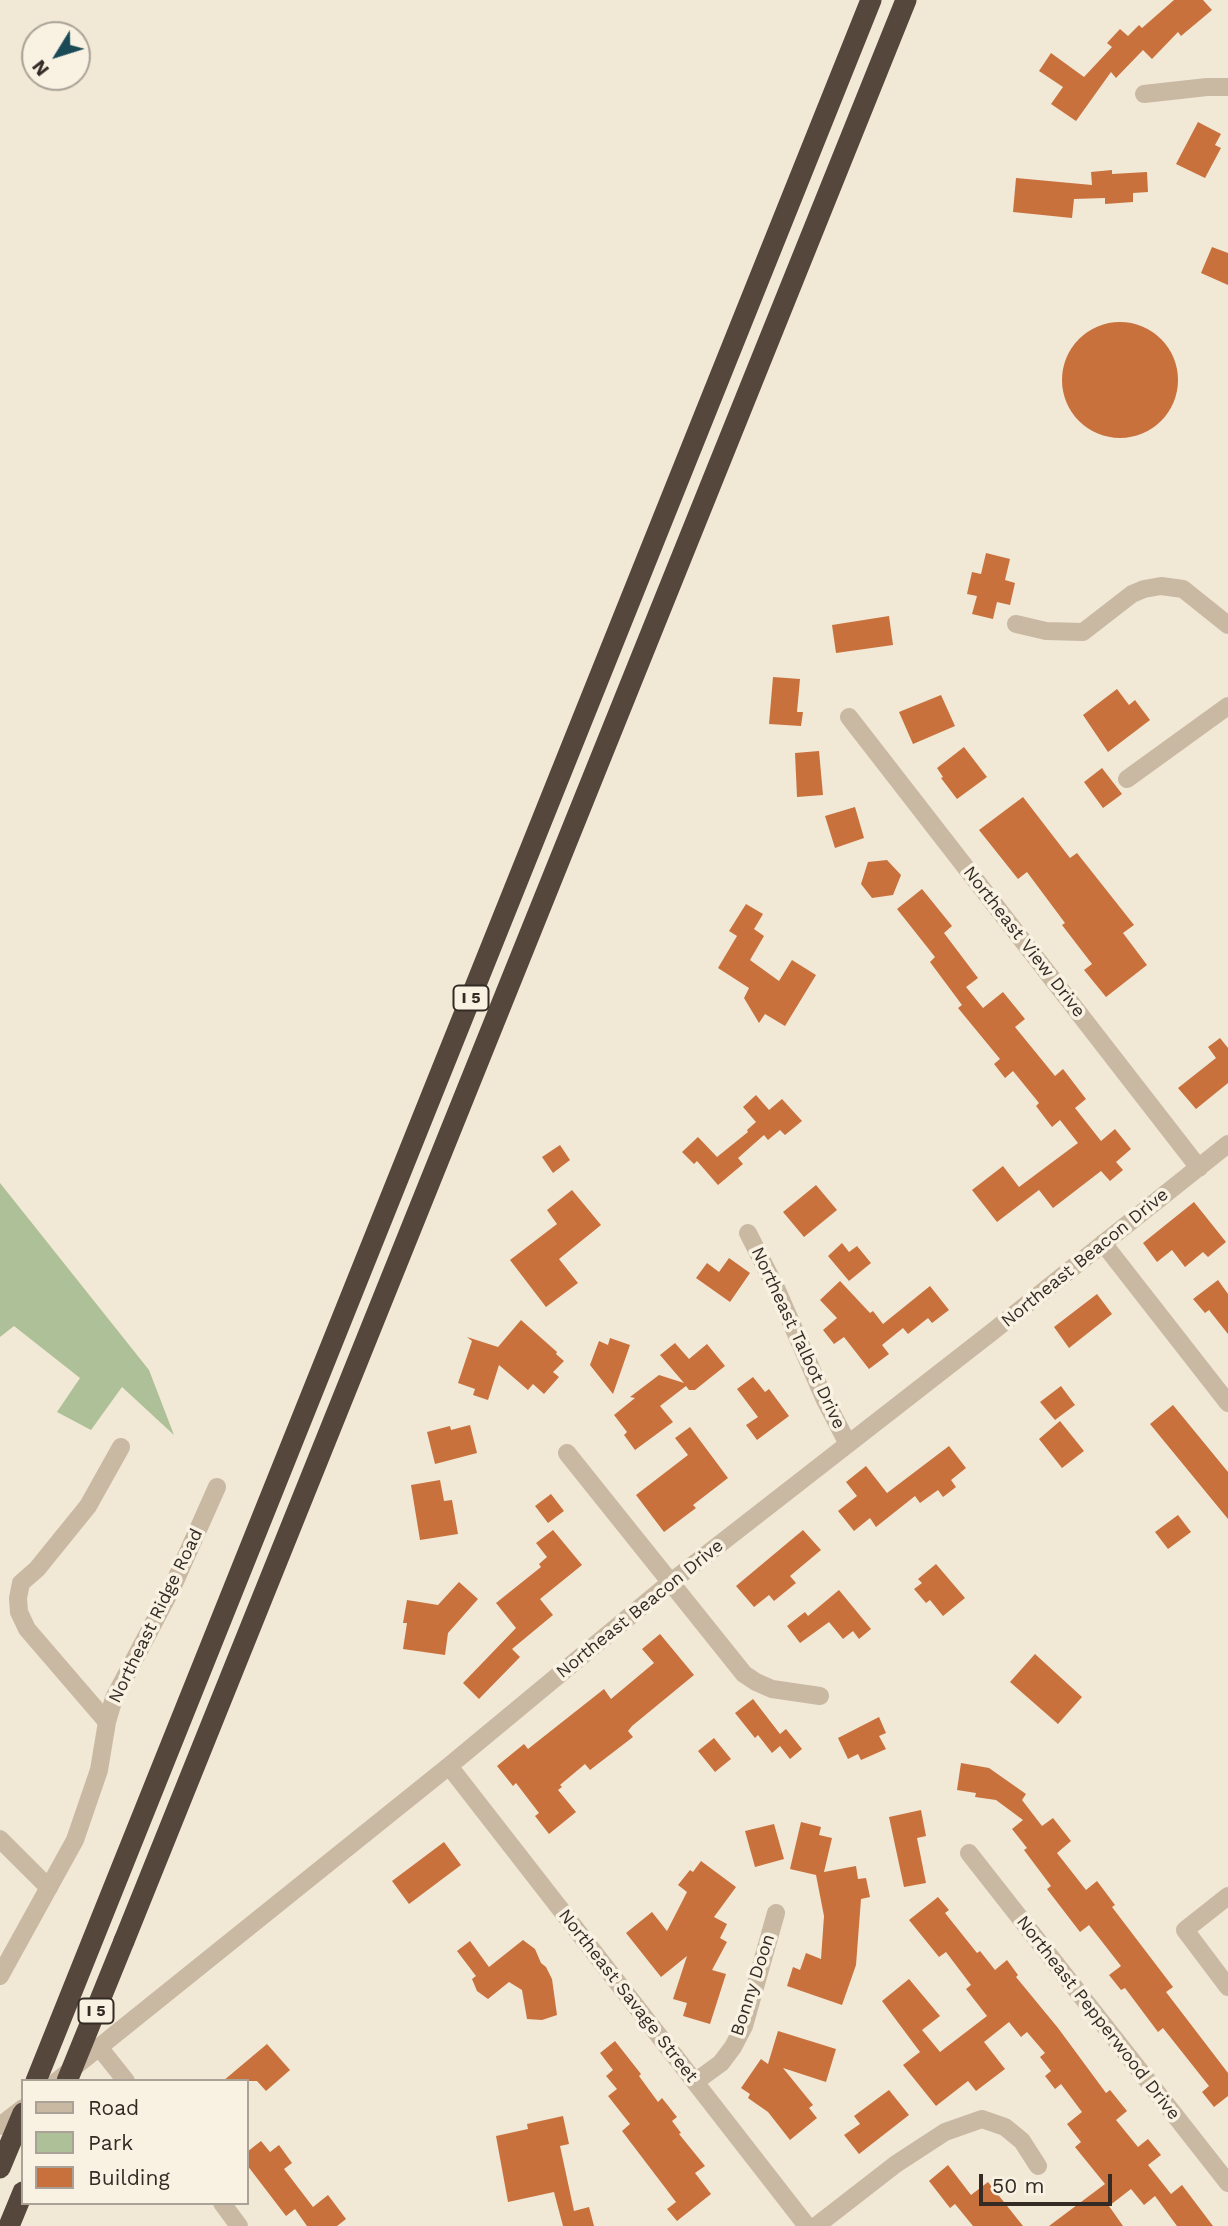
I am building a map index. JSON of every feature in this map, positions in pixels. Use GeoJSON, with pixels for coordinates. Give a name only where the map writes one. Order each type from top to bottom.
{"type":"FeatureCollection","features":[{"type":"Feature","properties":{"kind":"highway","name":"I 5"},"geometry":{"type":"LineString","coordinates":[[37,2079],[871,0]]}},
{"type":"Feature","properties":{"kind":"highway","name":"I 5"},"geometry":{"type":"LineString","coordinates":[[69,2079],[906,0]]}},
{"type":"Feature","properties":{"kind":"highway"},"geometry":{"type":"LineString","coordinates":[[0,2168],[21,2118]]}},
{"type":"Feature","properties":{"kind":"highway"},"geometry":{"type":"LineString","coordinates":[[9,2226],[21,2197]]}},
{"type":"Feature","properties":{"kind":"street"},"geometry":{"type":"LineString","coordinates":[[1144,94],[1228,87]]}},
{"type":"Feature","properties":{"kind":"street"},"geometry":{"type":"LineString","coordinates":[[1016,624],[1046,631],[1083,632],[1132,594],[1161,586],[1183,589],[1228,625]]}},
{"type":"Feature","properties":{"kind":"street"},"geometry":{"type":"LineString","coordinates":[[1127,779],[1228,706]]}},
{"type":"Feature","properties":{"kind":"street","name":"Northeast View Drive"},"geometry":{"type":"LineString","coordinates":[[849,717],[1199,1168]]}},
{"type":"Feature","properties":{"kind":"street","name":"Northeast Beacon Drive"},"geometry":{"type":"LineString","coordinates":[[59,2079],[449,1766],[671,1582],[1228,1144]]}},
{"type":"Feature","properties":{"kind":"street","name":"Northeast Talbot Drive"},"geometry":{"type":"LineString","coordinates":[[748,1233],[848,1444]]}},
{"type":"Feature","properties":{"kind":"street"},"geometry":{"type":"LineString","coordinates":[[1103,1243],[1228,1403]]}},
{"type":"Feature","properties":{"kind":"street"},"geometry":{"type":"LineString","coordinates":[[107,1722],[27,1629],[19,1612],[18,1598],[21,1583],[37,1569],[88,1506],[121,1447]]}},
{"type":"Feature","properties":{"kind":"street"},"geometry":{"type":"LineString","coordinates":[[567,1453],[744,1674],[772,1689],[820,1696]]}},
{"type":"Feature","properties":{"kind":"street","name":"Northeast Ridge Road"},"geometry":{"type":"LineString","coordinates":[[0,1976],[75,1840],[99,1770],[114,1698],[172,1588],[217,1487]]}},
{"type":"Feature","properties":{"kind":"street","name":"Northeast Savage Street"},"geometry":{"type":"LineString","coordinates":[[449,1766],[807,2226]]}},
{"type":"Feature","properties":{"kind":"street"},"geometry":{"type":"LineString","coordinates":[[0,1839],[49,1888]]}},
{"type":"Feature","properties":{"kind":"street","name":"Northeast Pepperwood Drive"},"geometry":{"type":"LineString","coordinates":[[969,1853],[1228,2183]]}},
{"type":"Feature","properties":{"kind":"street"},"geometry":{"type":"LineString","coordinates":[[1228,1896],[1185,1930],[1228,1987]]}},
{"type":"Feature","properties":{"kind":"street","name":"Bonny Doon"},"geometry":{"type":"LineString","coordinates":[[695,2082],[720,2063],[733,2047],[744,2026],[776,1913]]}},
{"type":"Feature","properties":{"kind":"street"},"geometry":{"type":"LineString","coordinates":[[99,2047],[124,2079]]}},
{"type":"Feature","properties":{"kind":"street"},"geometry":{"type":"LineString","coordinates":[[0,2126],[21,2110]]}},
{"type":"Feature","properties":{"kind":"street"},"geometry":{"type":"LineString","coordinates":[[816,2226],[925,2145],[944,2133],[982,2119],[1005,2127],[1021,2141],[1038,2166]]}},
{"type":"Feature","properties":{"kind":"street"},"geometry":{"type":"LineString","coordinates":[[223,2205],[239,2226]]}},
{"type":"Feature","properties":{"kind":"green space"},"geometry":{"type":"Polygon","coordinates":[[[0,1183],[149,1370],[174,1435],[122,1387],[91,1430],[57,1412],[80,1378],[14,1326],[0,1337],[0,1183]]]}},
{"type":"Feature","properties":{"kind":"building"},"geometry":{"type":"Polygon","coordinates":[[[1174,0],[1203,0],[1212,10],[1181,36],[1178,32],[1152,59],[1143,50],[1116,78],[1111,72],[1076,121],[1051,104],[1063,87],[1039,71],[1051,53],[1084,77],[1112,47],[1107,43],[1120,29],[1128,36],[1139,25],[1142,28],[1174,0]]]}},
{"type":"Feature","properties":{"kind":"building"},"geometry":{"type":"Polygon","coordinates":[[[1198,122],[1221,134],[1215,145],[1221,148],[1205,178],[1176,164],[1198,122]]]}},
{"type":"Feature","properties":{"kind":"building"},"geometry":{"type":"Polygon","coordinates":[[[1112,170],[1112,174],[1147,172],[1148,192],[1133,193],[1133,202],[1105,204],[1105,198],[1074,199],[1072,218],[1013,212],[1016,178],[1092,185],[1091,172],[1112,170]]]}},
{"type":"Feature","properties":{"kind":"building"},"geometry":{"type":"Polygon","coordinates":[[[1212,247],[1228,253],[1228,285],[1201,273],[1212,247]]]}},
{"type":"Feature","properties":{"kind":"building"},"geometry":{"type":"Polygon","coordinates":[[[1120,322],[1142,326],[1161,339],[1174,358],[1178,380],[1174,402],[1161,421],[1142,434],[1120,438],[1098,434],[1079,421],[1066,402],[1062,380],[1066,358],[1079,339],[1098,326],[1120,322]]]}},
{"type":"Feature","properties":{"kind":"building"},"geometry":{"type":"Polygon","coordinates":[[[986,553],[1010,559],[1005,580],[1015,583],[1010,605],[997,602],[993,619],[972,614],[977,596],[967,594],[972,572],[981,574],[986,553]]]}},
{"type":"Feature","properties":{"kind":"building"},"geometry":{"type":"Polygon","coordinates":[[[889,616],[893,645],[836,653],[832,625],[889,616]]]}},
{"type":"Feature","properties":{"kind":"building"},"geometry":{"type":"Polygon","coordinates":[[[773,677],[800,679],[797,712],[803,712],[801,726],[769,724],[773,677]]]}},
{"type":"Feature","properties":{"kind":"building"},"geometry":{"type":"Polygon","coordinates":[[[1117,689],[1129,705],[1135,700],[1150,720],[1108,752],[1083,715],[1117,689]]]}},
{"type":"Feature","properties":{"kind":"building"},"geometry":{"type":"Polygon","coordinates":[[[941,695],[955,726],[913,744],[899,712],[941,695]]]}},
{"type":"Feature","properties":{"kind":"building"},"geometry":{"type":"Polygon","coordinates":[[[964,747],[987,777],[957,799],[937,768],[964,747]]]}},
{"type":"Feature","properties":{"kind":"building"},"geometry":{"type":"Polygon","coordinates":[[[819,751],[823,795],[797,797],[795,753],[819,751]]]}},
{"type":"Feature","properties":{"kind":"building"},"geometry":{"type":"Polygon","coordinates":[[[1102,768],[1122,794],[1103,808],[1084,782],[1102,768]]]}},
{"type":"Feature","properties":{"kind":"building"},"geometry":{"type":"Polygon","coordinates":[[[1023,797],[1070,858],[1077,853],[1134,925],[1123,933],[1147,965],[1106,997],[1084,970],[1092,964],[1027,872],[1018,879],[979,830],[1023,797]]]}},
{"type":"Feature","properties":{"kind":"building"},"geometry":{"type":"Polygon","coordinates":[[[855,807],[864,838],[835,848],[825,816],[855,807]]]}},
{"type":"Feature","properties":{"kind":"building"},"geometry":{"type":"Polygon","coordinates":[[[887,860],[901,875],[893,895],[872,898],[861,884],[868,862],[887,860]]]}},
{"type":"Feature","properties":{"kind":"building"},"geometry":{"type":"Polygon","coordinates":[[[922,889],[952,926],[944,933],[978,978],[966,987],[983,1008],[1003,992],[1025,1019],[1015,1027],[1055,1076],[1063,1069],[1086,1099],[1075,1108],[1101,1141],[1115,1129],[1131,1149],[1116,1162],[1123,1170],[1110,1181],[1101,1171],[1053,1208],[1039,1190],[997,1222],[972,1190],[1003,1166],[1019,1187],[1078,1143],[1060,1120],[1052,1127],[1036,1106],[1039,1103],[1013,1071],[1005,1078],[994,1064],[1000,1059],[958,1008],[962,1005],[930,962],[935,957],[897,909],[922,889]]]}},
{"type":"Feature","properties":{"kind":"building"},"geometry":{"type":"Polygon","coordinates":[[[746,904],[763,914],[754,929],[764,936],[750,960],[779,981],[792,960],[816,975],[785,1026],[765,1014],[759,1023],[744,998],[749,988],[718,968],[737,936],[729,931],[746,904]]]}},
{"type":"Feature","properties":{"kind":"building"},"geometry":{"type":"Polygon","coordinates":[[[1220,1038],[1228,1048],[1228,1083],[1196,1109],[1178,1088],[1216,1058],[1208,1047],[1220,1038]]]}},
{"type":"Feature","properties":{"kind":"building"},"geometry":{"type":"Polygon","coordinates":[[[756,1095],[769,1110],[782,1099],[802,1121],[785,1135],[780,1130],[768,1140],[764,1135],[738,1158],[743,1164],[718,1185],[697,1161],[694,1164],[682,1152],[698,1137],[717,1157],[756,1122],[743,1107],[756,1095]]]}},
{"type":"Feature","properties":{"kind":"building"},"geometry":{"type":"Polygon","coordinates":[[[560,1145],[570,1160],[553,1173],[542,1157],[560,1145]]]}},
{"type":"Feature","properties":{"kind":"building"},"geometry":{"type":"Polygon","coordinates":[[[816,1185],[837,1210],[804,1237],[783,1212],[816,1185]]]}},
{"type":"Feature","properties":{"kind":"building"},"geometry":{"type":"Polygon","coordinates":[[[572,1190],[601,1225],[559,1259],[578,1283],[546,1307],[510,1260],[557,1224],[547,1210],[572,1190]]]}},
{"type":"Feature","properties":{"kind":"building"},"geometry":{"type":"Polygon","coordinates":[[[1194,1202],[1226,1242],[1208,1257],[1203,1252],[1185,1267],[1172,1250],[1157,1262],[1143,1243],[1194,1202]]]}},
{"type":"Feature","properties":{"kind":"building"},"geometry":{"type":"Polygon","coordinates":[[[842,1243],[849,1252],[857,1246],[871,1263],[849,1281],[828,1256],[842,1243]]]}},
{"type":"Feature","properties":{"kind":"building"},"geometry":{"type":"Polygon","coordinates":[[[729,1258],[750,1273],[730,1302],[696,1278],[707,1263],[719,1272],[729,1258]]]}},
{"type":"Feature","properties":{"kind":"building"},"geometry":{"type":"Polygon","coordinates":[[[1218,1280],[1228,1294],[1228,1334],[1209,1310],[1205,1313],[1193,1299],[1218,1280]]]}},
{"type":"Feature","properties":{"kind":"building"},"geometry":{"type":"Polygon","coordinates":[[[840,1281],[870,1313],[873,1311],[883,1324],[930,1286],[949,1310],[932,1323],[928,1318],[908,1334],[903,1328],[882,1345],[889,1354],[869,1369],[844,1337],[834,1344],[823,1330],[837,1318],[820,1300],[840,1281]]]}},
{"type":"Feature","properties":{"kind":"building"},"geometry":{"type":"Polygon","coordinates":[[[1097,1294],[1112,1314],[1069,1348],[1054,1327],[1097,1294]]]}},
{"type":"Feature","properties":{"kind":"building"},"geometry":{"type":"Polygon","coordinates":[[[521,1320],[564,1361],[553,1372],[559,1377],[544,1394],[533,1384],[528,1390],[499,1365],[488,1400],[473,1395],[475,1389],[458,1383],[472,1341],[467,1337],[498,1347],[521,1320]]]}},
{"type":"Feature","properties":{"kind":"building"},"geometry":{"type":"Polygon","coordinates":[[[610,1338],[630,1345],[613,1394],[590,1365],[599,1341],[608,1345],[610,1338]]]}},
{"type":"Feature","properties":{"kind":"building"},"geometry":{"type":"Polygon","coordinates":[[[675,1343],[689,1359],[707,1344],[725,1366],[695,1390],[689,1390],[686,1386],[660,1406],[673,1422],[635,1450],[624,1435],[627,1432],[614,1415],[635,1398],[630,1397],[659,1375],[684,1383],[660,1355],[675,1343]]]}},
{"type":"Feature","properties":{"kind":"building"},"geometry":{"type":"Polygon","coordinates":[[[753,1377],[765,1392],[769,1389],[789,1416],[757,1440],[746,1425],[758,1417],[737,1389],[753,1377]]]}},
{"type":"Feature","properties":{"kind":"building"},"geometry":{"type":"Polygon","coordinates":[[[1061,1386],[1075,1405],[1055,1420],[1040,1402],[1061,1386]]]}},
{"type":"Feature","properties":{"kind":"building"},"geometry":{"type":"Polygon","coordinates":[[[1173,1405],[1228,1472],[1228,1519],[1150,1424],[1173,1405]]]}},
{"type":"Feature","properties":{"kind":"building"},"geometry":{"type":"Polygon","coordinates":[[[1060,1421],[1084,1451],[1062,1468],[1039,1439],[1060,1421]]]}},
{"type":"Feature","properties":{"kind":"building"},"geometry":{"type":"Polygon","coordinates":[[[470,1425],[477,1453],[435,1464],[427,1432],[450,1426],[451,1430],[470,1425]]]}},
{"type":"Feature","properties":{"kind":"building"},"geometry":{"type":"Polygon","coordinates":[[[690,1427],[728,1478],[693,1505],[696,1508],[664,1532],[636,1495],[688,1455],[675,1438],[690,1427]]]}},
{"type":"Feature","properties":{"kind":"building"},"geometry":{"type":"Polygon","coordinates":[[[949,1446],[966,1468],[951,1480],[956,1487],[943,1497],[938,1490],[920,1503],[915,1496],[876,1527],[870,1518],[854,1531],[838,1511],[857,1496],[846,1482],[866,1466],[887,1493],[949,1446]]]}},
{"type":"Feature","properties":{"kind":"building"},"geometry":{"type":"Polygon","coordinates":[[[440,1480],[444,1501],[452,1500],[458,1534],[420,1540],[411,1485],[440,1480]]]}},
{"type":"Feature","properties":{"kind":"building"},"geometry":{"type":"Polygon","coordinates":[[[551,1494],[564,1511],[548,1523],[535,1506],[551,1494]]]}},
{"type":"Feature","properties":{"kind":"building"},"geometry":{"type":"Polygon","coordinates":[[[1178,1515],[1191,1532],[1168,1549],[1155,1532],[1178,1515]]]}},
{"type":"Feature","properties":{"kind":"building"},"geometry":{"type":"Polygon","coordinates":[[[553,1530],[582,1565],[540,1599],[553,1615],[512,1649],[520,1657],[479,1699],[463,1683],[516,1628],[496,1603],[541,1567],[539,1564],[547,1557],[536,1543],[553,1530]]]}},
{"type":"Feature","properties":{"kind":"building"},"geometry":{"type":"Polygon","coordinates":[[[803,1530],[821,1550],[790,1576],[796,1583],[774,1601],[769,1595],[754,1607],[736,1586],[803,1530]]]}},
{"type":"Feature","properties":{"kind":"building"},"geometry":{"type":"Polygon","coordinates":[[[936,1564],[965,1598],[943,1616],[930,1600],[926,1603],[914,1589],[922,1583],[918,1579],[936,1564]]]}},
{"type":"Feature","properties":{"kind":"building"},"geometry":{"type":"Polygon","coordinates":[[[459,1582],[478,1599],[448,1633],[445,1655],[403,1649],[407,1623],[403,1623],[407,1600],[438,1605],[459,1582]]]}},
{"type":"Feature","properties":{"kind":"building"},"geometry":{"type":"Polygon","coordinates":[[[839,1590],[871,1629],[859,1639],[853,1631],[843,1639],[829,1622],[800,1643],[787,1626],[805,1612],[808,1616],[839,1590]]]}},
{"type":"Feature","properties":{"kind":"building"},"geometry":{"type":"Polygon","coordinates":[[[660,1634],[694,1675],[632,1726],[628,1731],[633,1737],[590,1770],[585,1764],[560,1785],[562,1787],[558,1790],[576,1812],[549,1834],[535,1816],[539,1813],[516,1783],[513,1786],[497,1766],[524,1744],[528,1749],[604,1689],[611,1699],[654,1663],[642,1649],[660,1634]]]}},
{"type":"Feature","properties":{"kind":"building"},"geometry":{"type":"Polygon","coordinates":[[[1035,1654],[1082,1697],[1058,1724],[1010,1682],[1035,1654]]]}},
{"type":"Feature","properties":{"kind":"building"},"geometry":{"type":"Polygon","coordinates":[[[753,1699],[780,1734],[786,1729],[802,1749],[790,1759],[780,1746],[772,1753],[758,1735],[755,1738],[735,1713],[753,1699]]]}},
{"type":"Feature","properties":{"kind":"building"},"geometry":{"type":"Polygon","coordinates":[[[879,1717],[886,1733],[879,1736],[886,1749],[861,1760],[858,1754],[848,1759],[838,1738],[879,1717]]]}},
{"type":"Feature","properties":{"kind":"building"},"geometry":{"type":"Polygon","coordinates":[[[714,1738],[731,1759],[715,1772],[698,1751],[714,1738]]]}},
{"type":"Feature","properties":{"kind":"building"},"geometry":{"type":"Polygon","coordinates":[[[961,1763],[989,1768],[1026,1794],[1022,1800],[1042,1826],[1053,1818],[1071,1841],[1057,1853],[1086,1890],[1097,1881],[1115,1905],[1112,1907],[1173,1987],[1166,1992],[1228,2073],[1228,2096],[1214,2107],[1202,2092],[1209,2086],[1163,2028],[1158,2032],[1125,1988],[1121,1990],[1109,1975],[1121,1966],[1089,1925],[1080,1932],[1047,1889],[1051,1886],[1012,1829],[1023,1820],[996,1800],[975,1797],[976,1793],[957,1790],[961,1763]]]}},
{"type":"Feature","properties":{"kind":"building"},"geometry":{"type":"Polygon","coordinates":[[[921,1810],[926,1836],[917,1838],[926,1883],[904,1887],[889,1817],[921,1810]]]}},
{"type":"Feature","properties":{"kind":"building"},"geometry":{"type":"Polygon","coordinates":[[[801,1822],[821,1827],[819,1835],[832,1838],[824,1872],[856,1866],[858,1879],[866,1878],[870,1897],[861,1899],[856,1965],[842,2005],[787,1986],[793,1967],[800,1970],[806,1953],[821,1959],[824,1916],[816,1875],[790,1869],[801,1822]]]}},
{"type":"Feature","properties":{"kind":"building"},"geometry":{"type":"Polygon","coordinates":[[[774,1824],[784,1859],[755,1867],[745,1831],[774,1824]]]}},
{"type":"Feature","properties":{"kind":"building"},"geometry":{"type":"Polygon","coordinates":[[[444,1842],[461,1865],[409,1904],[392,1881],[444,1842]]]}},
{"type":"Feature","properties":{"kind":"building"},"geometry":{"type":"Polygon","coordinates":[[[701,1861],[736,1887],[714,1917],[727,1924],[720,1938],[727,1942],[712,1970],[726,1974],[710,2024],[683,2016],[687,2003],[673,1999],[687,1956],[661,1977],[626,1933],[652,1912],[667,1931],[687,1892],[678,1885],[701,1861]]]}},
{"type":"Feature","properties":{"kind":"building"},"geometry":{"type":"Polygon","coordinates":[[[938,1897],[949,1910],[945,1913],[977,1953],[980,1951],[995,1970],[1007,1960],[1018,1975],[1016,1977],[1106,2093],[1110,2090],[1127,2111],[1116,2120],[1138,2147],[1148,2139],[1161,2155],[1148,2165],[1171,2194],[1182,2185],[1213,2226],[1177,2226],[1155,2196],[1144,2205],[1131,2189],[1109,2206],[1123,2226],[1049,2226],[1105,2184],[1075,2147],[1081,2142],[1067,2124],[1082,2112],[1061,2084],[1055,2089],[1045,2076],[1051,2071],[1040,2057],[1045,2053],[1027,2032],[1021,2037],[1009,2022],[984,2042],[1005,2069],[976,2091],[968,2081],[936,2106],[903,2065],[920,2052],[882,2001],[909,1979],[940,2016],[922,2030],[940,2052],[987,2016],[966,1989],[971,1985],[946,1952],[939,1957],[909,1920],[938,1897]]]}},
{"type":"Feature","properties":{"kind":"building"},"geometry":{"type":"Polygon","coordinates":[[[523,1940],[535,1949],[552,1979],[557,2015],[542,2020],[527,2019],[522,1990],[509,1982],[488,1999],[477,1991],[472,1979],[476,1976],[457,1951],[470,1941],[489,1967],[523,1940]]]}},
{"type":"Feature","properties":{"kind":"building"},"geometry":{"type":"Polygon","coordinates":[[[778,2031],[836,2049],[826,2082],[783,2068],[813,2105],[809,2108],[817,2118],[790,2140],[768,2112],[748,2098],[750,2094],[741,2088],[761,2059],[768,2064],[778,2031]]]}},
{"type":"Feature","properties":{"kind":"building"},"geometry":{"type":"Polygon","coordinates":[[[615,2041],[641,2074],[639,2076],[658,2102],[662,2098],[677,2117],[672,2121],[681,2133],[679,2134],[705,2166],[695,2173],[711,2194],[677,2221],[667,2209],[676,2202],[622,2131],[630,2124],[608,2096],[617,2089],[606,2076],[613,2070],[600,2053],[615,2041]]]}},
{"type":"Feature","properties":{"kind":"building"},"geometry":{"type":"Polygon","coordinates":[[[267,2044],[290,2070],[266,2091],[257,2081],[225,2079],[267,2044]]]}},
{"type":"Feature","properties":{"kind":"building"},"geometry":{"type":"Polygon","coordinates":[[[889,2090],[909,2115],[859,2154],[844,2135],[860,2124],[854,2116],[889,2090]]]}},
{"type":"Feature","properties":{"kind":"building"},"geometry":{"type":"Polygon","coordinates":[[[563,2116],[569,2144],[560,2146],[574,2211],[589,2207],[594,2226],[563,2226],[554,2192],[508,2202],[496,2136],[528,2129],[527,2124],[563,2116]]]}},
{"type":"Feature","properties":{"kind":"building"},"geometry":{"type":"Polygon","coordinates":[[[261,2141],[270,2152],[279,2145],[292,2163],[284,2169],[313,2207],[328,2195],[346,2219],[337,2226],[307,2226],[295,2209],[286,2216],[248,2166],[248,2151],[261,2141]]]}},
{"type":"Feature","properties":{"kind":"building"},"geometry":{"type":"Polygon","coordinates":[[[948,2165],[971,2195],[988,2182],[1023,2226],[973,2226],[955,2204],[950,2208],[929,2181],[948,2165]]]}}]}
